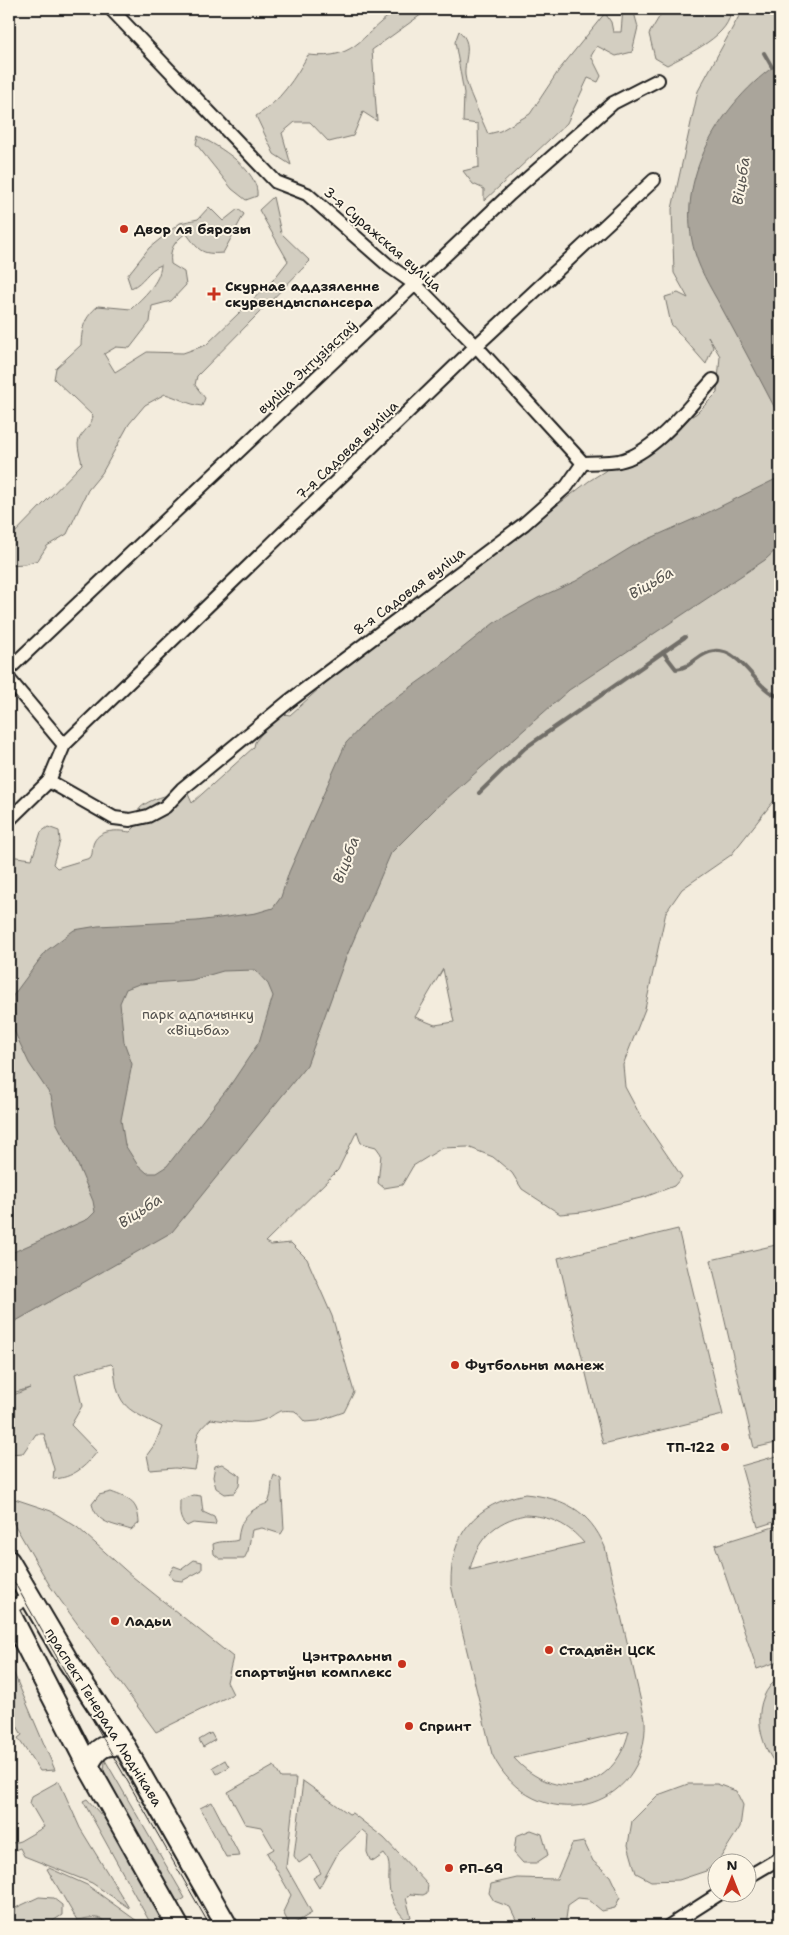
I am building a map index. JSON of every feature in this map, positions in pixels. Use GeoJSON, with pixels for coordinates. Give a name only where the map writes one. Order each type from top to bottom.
{"type":"FeatureCollection","features":[{"type":"Feature","properties":{"kind":"main road","name":"праспект Генерала Люднікава"},"geometry":{"type":"LineString","coordinates":[[9,1561],[68,1661],[125,1747],[227,1926]]}},
{"type":"Feature","properties":{"kind":"main road","name":"праспект Генерала Люднікава"},"geometry":{"type":"LineString","coordinates":[[9,1610],[88,1766],[178,1926]]}},
{"type":"Feature","properties":{"kind":"main road"},"geometry":{"type":"LineString","coordinates":[[88,1766],[93,1755],[101,1747],[116,1744],[125,1747]]}},
{"type":"Feature","properties":{"kind":"street","name":"3-я Суражская вуліца"},"geometry":{"type":"LineString","coordinates":[[111,9],[276,182],[307,194],[389,266],[416,285],[476,346],[583,463]]}},
{"type":"Feature","properties":{"kind":"street","name":"вуліца Энтузіястаў"},"geometry":{"type":"LineString","coordinates":[[9,669],[510,194],[613,103],[658,80]]}},
{"type":"Feature","properties":{"kind":"street","name":"7-я Садовая вуліца"},"geometry":{"type":"LineString","coordinates":[[64,745],[476,346],[654,180]]}},
{"type":"Feature","properties":{"kind":"street"},"geometry":{"type":"LineString","coordinates":[[583,463],[620,460],[641,451],[672,426],[713,380]]}},
{"type":"Feature","properties":{"kind":"street","name":"8-я Садовая вуліца"},"geometry":{"type":"LineString","coordinates":[[49,781],[114,818],[130,820],[148,816],[165,807],[182,788],[288,702],[524,524],[568,486],[583,463]]}},
{"type":"Feature","properties":{"kind":"street"},"geometry":{"type":"LineString","coordinates":[[9,679],[64,745],[49,781],[9,820]]}},
{"type":"Feature","properties":{"kind":"street"},"geometry":{"type":"LineString","coordinates":[[9,1610],[29,1597]]}},
{"type":"Feature","properties":{"kind":"street"},"geometry":{"type":"LineString","coordinates":[[756,1872],[780,1858]]}},
{"type":"Feature","properties":{"kind":"street"},"geometry":{"type":"LineString","coordinates":[[669,1926],[706,1902]]}},
{"type":"Feature","properties":{"kind":"green space"},"geometry":{"type":"Polygon","coordinates":[[[400,9],[429,9],[372,50],[377,121],[363,112],[353,136],[329,142],[310,122],[295,122],[282,133],[291,165],[274,154],[256,116],[280,97],[308,55],[326,56],[350,49],[387,17],[400,9]]]}},
{"type":"Feature","properties":{"kind":"green space"},"geometry":{"type":"Polygon","coordinates":[[[623,9],[633,9],[638,27],[632,52],[616,56],[597,46],[591,56],[601,76],[598,82],[588,78],[567,123],[484,201],[484,189],[473,184],[463,171],[479,167],[478,124],[463,122],[464,93],[455,42],[459,31],[464,36],[467,46],[466,80],[488,134],[500,131],[530,114],[559,70],[605,13],[611,22],[613,32],[621,32],[623,9]]]}},
{"type":"Feature","properties":{"kind":"green space"},"geometry":{"type":"Polygon","coordinates":[[[664,9],[730,9],[725,27],[717,35],[707,43],[667,65],[655,58],[649,34],[664,9]]]}},
{"type":"Feature","properties":{"kind":"green space","name":"парк адпачынку «Віцьба»"},"geometry":{"type":"Polygon","coordinates":[[[746,9],[780,9],[780,793],[731,855],[682,889],[666,912],[645,1009],[623,1065],[625,1087],[640,1115],[682,1177],[674,1186],[645,1197],[583,1212],[560,1214],[522,1189],[512,1173],[493,1157],[468,1147],[442,1148],[413,1166],[402,1185],[384,1188],[378,1183],[381,1154],[376,1147],[361,1143],[357,1131],[338,1170],[265,1242],[271,1245],[291,1243],[307,1259],[332,1316],[354,1392],[344,1412],[318,1421],[305,1422],[295,1411],[280,1411],[263,1420],[251,1422],[211,1419],[203,1426],[197,1438],[195,1470],[175,1468],[150,1470],[147,1455],[155,1444],[162,1427],[133,1411],[122,1400],[118,1392],[114,1367],[111,1364],[75,1374],[82,1406],[71,1425],[97,1452],[78,1471],[53,1479],[54,1469],[44,1434],[36,1434],[23,1453],[9,1454],[9,1397],[30,1388],[9,1394],[9,856],[32,859],[41,832],[48,827],[59,831],[60,841],[53,864],[57,868],[90,858],[94,842],[100,835],[115,831],[130,832],[137,825],[137,814],[140,808],[152,800],[183,793],[188,794],[192,803],[254,747],[255,742],[278,713],[290,715],[331,678],[589,481],[697,413],[717,393],[720,356],[708,336],[713,347],[706,364],[671,324],[665,297],[678,293],[688,298],[674,273],[672,209],[698,91],[739,16],[746,9]],[[443,969],[415,1017],[435,1025],[454,1022],[443,969]]]}},
{"type":"Feature","properties":{"kind":"green space"},"geometry":{"type":"Polygon","coordinates":[[[198,136],[226,152],[245,168],[252,177],[257,196],[246,200],[232,189],[196,144],[198,136]]]}},
{"type":"Feature","properties":{"kind":"green space"},"geometry":{"type":"Polygon","coordinates":[[[273,197],[281,233],[310,261],[197,376],[195,385],[205,398],[202,406],[165,394],[145,405],[129,424],[102,473],[88,490],[67,534],[47,546],[38,560],[25,564],[9,565],[9,539],[82,464],[78,444],[80,437],[92,421],[93,416],[54,379],[56,368],[81,345],[83,328],[87,319],[98,306],[131,309],[141,300],[158,278],[161,265],[152,270],[131,288],[127,276],[149,248],[180,223],[198,219],[209,207],[223,221],[238,209],[244,214],[223,253],[209,253],[201,250],[186,233],[178,240],[173,246],[171,264],[184,272],[186,285],[171,301],[152,306],[150,322],[130,348],[116,347],[104,354],[115,372],[147,352],[183,353],[206,345],[274,279],[288,261],[259,210],[273,197]]]}},
{"type":"Feature","properties":{"kind":"green space"},"geometry":{"type":"Polygon","coordinates":[[[678,1229],[723,1415],[603,1444],[558,1258],[678,1229]]]}},
{"type":"Feature","properties":{"kind":"green space"},"geometry":{"type":"Polygon","coordinates":[[[780,1244],[780,1442],[754,1448],[711,1260],[780,1244]]]}},
{"type":"Feature","properties":{"kind":"green space"},"geometry":{"type":"Polygon","coordinates":[[[780,1455],[780,1520],[758,1527],[741,1466],[780,1455]]]}},
{"type":"Feature","properties":{"kind":"green space"},"geometry":{"type":"Polygon","coordinates":[[[222,1464],[240,1476],[239,1486],[234,1493],[225,1494],[216,1488],[213,1477],[215,1466],[222,1464]]]}},
{"type":"Feature","properties":{"kind":"green space"},"geometry":{"type":"Polygon","coordinates":[[[274,1475],[281,1479],[284,1529],[281,1534],[262,1528],[252,1530],[248,1551],[244,1559],[220,1559],[214,1554],[213,1544],[238,1540],[243,1520],[251,1512],[268,1503],[274,1475]]]}},
{"type":"Feature","properties":{"kind":"green space"},"geometry":{"type":"Polygon","coordinates":[[[111,1492],[128,1499],[135,1506],[139,1523],[131,1530],[107,1522],[94,1511],[92,1504],[99,1495],[111,1492]]]}},
{"type":"Feature","properties":{"kind":"green space","name":"Стадыён ЦСК"},"geometry":{"type":"Polygon","coordinates":[[[525,1494],[552,1499],[574,1508],[583,1515],[599,1534],[605,1547],[645,1719],[642,1751],[629,1777],[610,1794],[586,1804],[560,1806],[534,1798],[511,1781],[492,1754],[451,1585],[452,1567],[455,1551],[461,1536],[469,1524],[492,1505],[525,1494]],[[525,1515],[505,1522],[488,1534],[477,1550],[470,1570],[584,1543],[572,1531],[558,1522],[543,1517],[525,1515]],[[629,1731],[514,1758],[530,1772],[547,1781],[564,1785],[581,1784],[597,1778],[611,1767],[622,1752],[629,1731]]]}},
{"type":"Feature","properties":{"kind":"green space"},"geometry":{"type":"Polygon","coordinates":[[[194,1495],[201,1496],[203,1512],[214,1517],[215,1525],[193,1523],[187,1526],[182,1521],[180,1500],[194,1495]]]}},
{"type":"Feature","properties":{"kind":"green space"},"geometry":{"type":"Polygon","coordinates":[[[9,1497],[51,1511],[77,1527],[133,1577],[233,1657],[227,1682],[233,1694],[156,1732],[50,1586],[9,1515],[9,1497]]]}},
{"type":"Feature","properties":{"kind":"green space"},"geometry":{"type":"Polygon","coordinates":[[[780,1525],[780,1661],[757,1669],[715,1545],[780,1525]]]}},
{"type":"Feature","properties":{"kind":"green space"},"geometry":{"type":"Polygon","coordinates":[[[194,1560],[202,1562],[202,1570],[182,1581],[174,1580],[169,1574],[174,1566],[182,1569],[194,1560]]]}},
{"type":"Feature","properties":{"kind":"green space"},"geometry":{"type":"Polygon","coordinates":[[[9,1662],[55,1770],[40,1771],[18,1738],[22,1735],[9,1711],[9,1662]]]}},
{"type":"Feature","properties":{"kind":"green space"},"geometry":{"type":"Polygon","coordinates":[[[780,1677],[780,1769],[772,1759],[762,1735],[760,1709],[770,1686],[780,1677]]]}},
{"type":"Feature","properties":{"kind":"green space"},"geometry":{"type":"Polygon","coordinates":[[[211,1733],[215,1740],[203,1747],[199,1740],[211,1733]]]}},
{"type":"Feature","properties":{"kind":"green space"},"geometry":{"type":"Polygon","coordinates":[[[115,1754],[120,1756],[222,1926],[214,1926],[115,1754]]]}},
{"type":"Feature","properties":{"kind":"green space"},"geometry":{"type":"Polygon","coordinates":[[[105,1760],[185,1898],[177,1903],[104,1774],[105,1760]]]}},
{"type":"Feature","properties":{"kind":"green space"},"geometry":{"type":"Polygon","coordinates":[[[225,1760],[229,1767],[217,1774],[213,1767],[225,1760]]]}},
{"type":"Feature","properties":{"kind":"green space"},"geometry":{"type":"Polygon","coordinates":[[[274,1766],[281,1778],[296,1778],[286,1867],[312,1913],[290,1926],[283,1912],[291,1895],[267,1853],[274,1849],[261,1827],[245,1824],[228,1792],[274,1766]]]}},
{"type":"Feature","properties":{"kind":"green space"},"geometry":{"type":"Polygon","coordinates":[[[59,1781],[80,1828],[129,1908],[92,1883],[24,1856],[20,1848],[9,1852],[9,1844],[20,1841],[44,1827],[30,1803],[32,1796],[59,1781]]]}},
{"type":"Feature","properties":{"kind":"green space"},"geometry":{"type":"Polygon","coordinates":[[[303,1781],[349,1814],[352,1813],[384,1838],[428,1885],[427,1893],[423,1895],[411,1894],[406,1898],[411,1917],[405,1919],[398,1911],[392,1899],[390,1889],[388,1861],[384,1854],[374,1861],[370,1860],[367,1852],[368,1835],[362,1830],[338,1853],[319,1888],[313,1878],[321,1873],[311,1855],[299,1863],[294,1856],[303,1781]]]}},
{"type":"Feature","properties":{"kind":"green space"},"geometry":{"type":"Polygon","coordinates":[[[688,1784],[717,1784],[736,1791],[743,1805],[740,1827],[724,1852],[706,1852],[706,1871],[679,1880],[651,1881],[636,1873],[628,1845],[632,1821],[658,1795],[688,1784]]]}},
{"type":"Feature","properties":{"kind":"green space"},"geometry":{"type":"Polygon","coordinates":[[[87,1799],[110,1825],[165,1926],[152,1926],[83,1801],[87,1799]]]}},
{"type":"Feature","properties":{"kind":"green space"},"geometry":{"type":"Polygon","coordinates":[[[212,1802],[240,1856],[226,1857],[200,1808],[212,1802]]]}},
{"type":"Feature","properties":{"kind":"green space"},"geometry":{"type":"Polygon","coordinates":[[[531,1830],[542,1834],[548,1855],[536,1863],[523,1863],[514,1853],[516,1836],[531,1830]]]}},
{"type":"Feature","properties":{"kind":"green space"},"geometry":{"type":"Polygon","coordinates":[[[584,1842],[593,1861],[610,1876],[620,1897],[615,1908],[602,1911],[588,1899],[578,1898],[568,1905],[565,1926],[519,1926],[510,1907],[494,1901],[489,1893],[491,1884],[517,1878],[557,1879],[572,1844],[584,1842]]]}},
{"type":"Feature","properties":{"kind":"green space"},"geometry":{"type":"Polygon","coordinates":[[[49,1868],[87,1885],[137,1921],[140,1926],[109,1926],[99,1918],[77,1920],[47,1869],[49,1868]]]}},
{"type":"Feature","properties":{"kind":"green space"},"geometry":{"type":"Polygon","coordinates":[[[39,1897],[53,1898],[62,1905],[62,1915],[45,1926],[9,1926],[9,1911],[39,1897]]]}},
{"type":"Feature","properties":{"kind":"water","name":"Віцьба"},"geometry":{"type":"Polygon","coordinates":[[[780,62],[780,148],[775,167],[780,191],[780,418],[701,269],[695,253],[690,225],[691,198],[697,171],[707,145],[721,121],[739,98],[780,62]]]}},
{"type":"Feature","properties":{"kind":"water","name":"Віцьба"},"geometry":{"type":"Polygon","coordinates":[[[780,477],[780,546],[765,560],[569,690],[437,807],[391,853],[345,960],[307,1065],[172,1232],[9,1325],[9,1254],[88,1219],[95,1212],[93,1201],[75,1158],[56,1122],[51,1096],[29,1063],[9,1020],[9,1001],[46,951],[74,930],[98,926],[197,921],[256,913],[273,908],[281,897],[289,872],[346,743],[373,714],[435,670],[494,623],[538,598],[576,581],[635,545],[705,514],[780,477]],[[255,970],[223,971],[192,980],[139,984],[126,989],[120,1003],[124,1042],[132,1064],[121,1120],[125,1145],[137,1164],[147,1173],[156,1173],[167,1166],[231,1084],[259,1042],[273,996],[268,984],[255,970]]]}},
{"type":"Feature","properties":{"kind":"waterway"},"geometry":{"type":"LineString","coordinates":[[764,53],[772,67]]}},
{"type":"Feature","properties":{"kind":"waterway"},"geometry":{"type":"LineString","coordinates":[[479,793],[525,748],[685,637]]}},
{"type":"Feature","properties":{"kind":"waterway"},"geometry":{"type":"LineString","coordinates":[[663,652],[676,669],[686,666],[709,652],[724,652],[733,656],[764,687],[780,697]]}},
{"type":"Feature","properties":{"kind":"tram line"},"geometry":{"type":"LineString","coordinates":[[9,1573],[210,1926]]}},
{"type":"Feature","properties":{"kind":"place","name":"Двор ля бярозы"},"geometry":{"type":"Point","coordinates":[124,229]}},
{"type":"Feature","properties":{"kind":"place","name":"Скурнае аддзяленне скурвендыспансера"},"geometry":{"type":"Point","coordinates":[214,294]}},
{"type":"Feature","properties":{"kind":"place","name":"Футбольны манеж"},"geometry":{"type":"Point","coordinates":[455,1365]}},
{"type":"Feature","properties":{"kind":"place","name":"ТП-122"},"geometry":{"type":"Point","coordinates":[725,1447]}},
{"type":"Feature","properties":{"kind":"place","name":"Ладьи"},"geometry":{"type":"Point","coordinates":[115,1621]}},
{"type":"Feature","properties":{"kind":"place","name":"Стадыён ЦСК"},"geometry":{"type":"Point","coordinates":[549,1650]}},
{"type":"Feature","properties":{"kind":"place","name":"Цэнтральны спартыўны комплекс"},"geometry":{"type":"Point","coordinates":[402,1664]}},
{"type":"Feature","properties":{"kind":"place","name":"Спринт"},"geometry":{"type":"Point","coordinates":[409,1726]}},
{"type":"Feature","properties":{"kind":"place","name":"РП-69"},"geometry":{"type":"Point","coordinates":[449,1868]}}]}
